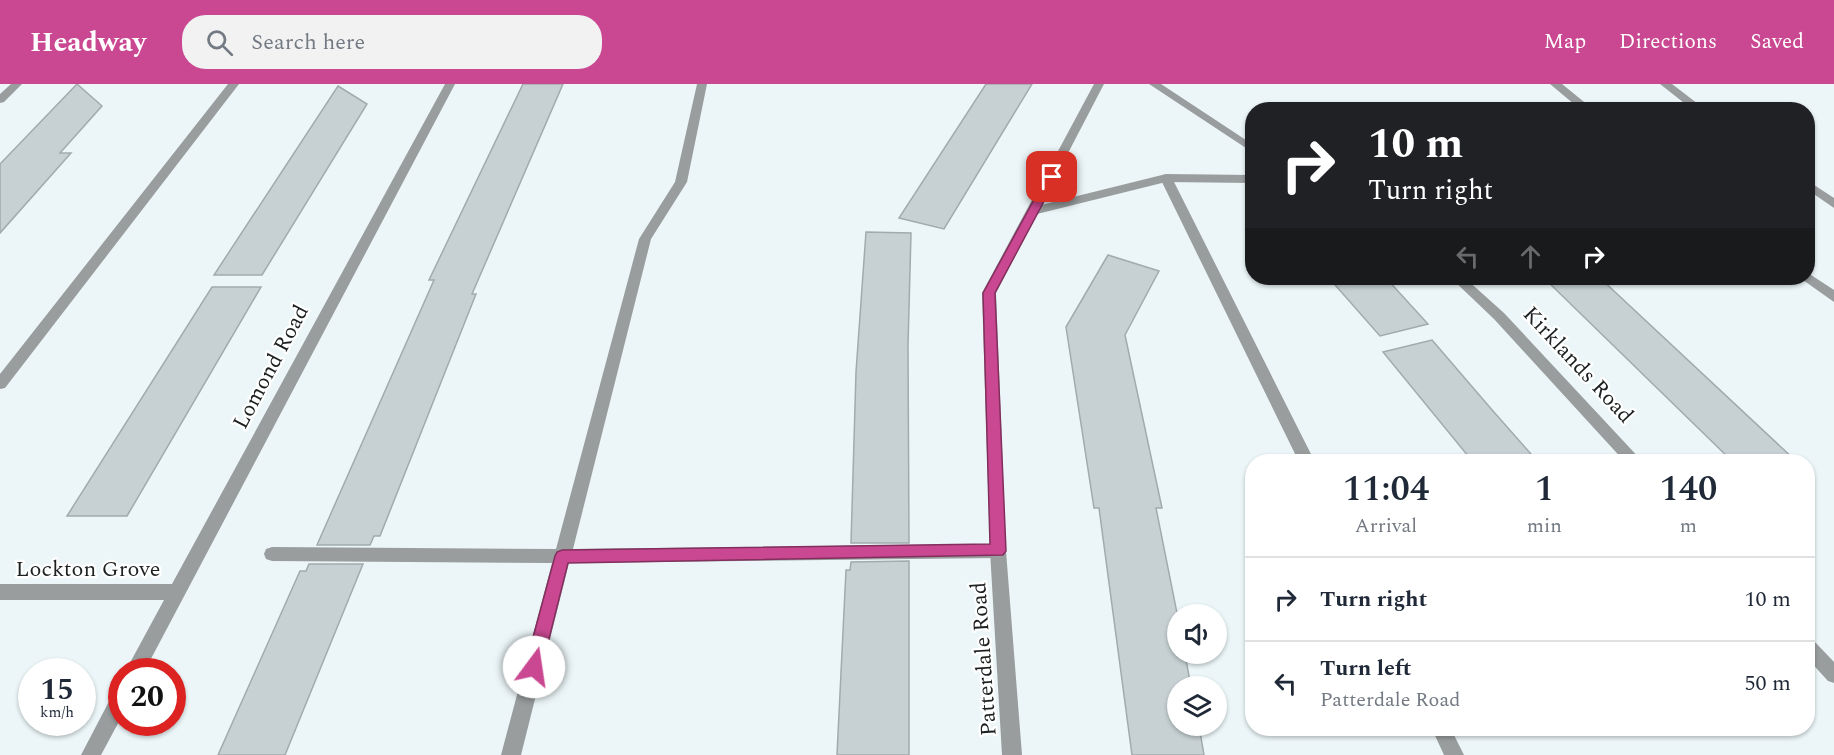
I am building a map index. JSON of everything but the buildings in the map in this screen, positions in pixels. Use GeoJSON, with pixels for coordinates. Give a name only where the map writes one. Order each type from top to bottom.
{"type":"FeatureCollection","features":[{"type":"Feature","properties":{"kind":"street"},"geometry":{"type":"LineString","coordinates":[[0,100],[17,84]]}},
{"type":"Feature","properties":{"kind":"street"},"geometry":{"type":"LineString","coordinates":[[0,384],[234,84]]}},
{"type":"Feature","properties":{"kind":"street","name":"Lomond Road"},"geometry":{"type":"LineString","coordinates":[[142,658],[450,84]]}},
{"type":"Feature","properties":{"kind":"street"},"geometry":{"type":"LineString","coordinates":[[511,755],[645,239],[681,182],[702,84]]}},
{"type":"Feature","properties":{"kind":"street","name":"Patterdale Road"},"geometry":{"type":"LineString","coordinates":[[1012,755],[998,551],[989,293],[1099,84]]}},
{"type":"Feature","properties":{"kind":"street"},"geometry":{"type":"LineString","coordinates":[[1154,84],[1245,144]]}},
{"type":"Feature","properties":{"kind":"street"},"geometry":{"type":"LineString","coordinates":[[1555,84],[1579,102]]}},
{"type":"Feature","properties":{"kind":"street"},"geometry":{"type":"LineString","coordinates":[[1665,84],[1690,102]]}},
{"type":"Feature","properties":{"kind":"street"},"geometry":{"type":"LineString","coordinates":[[1033,211],[1166,178],[1245,179]]}},
{"type":"Feature","properties":{"kind":"street"},"geometry":{"type":"LineString","coordinates":[[1166,178],[1303,454]]}},
{"type":"Feature","properties":{"kind":"street"},"geometry":{"type":"LineString","coordinates":[[1815,190],[1834,204]]}},
{"type":"Feature","properties":{"kind":"street"},"geometry":{"type":"LineString","coordinates":[[1815,282],[1834,297]]}},
{"type":"Feature","properties":{"kind":"street","name":"Kirklands Road"},"geometry":{"type":"LineString","coordinates":[[1465,285],[1499,316],[1628,454]]}},
{"type":"Feature","properties":{"kind":"street"},"geometry":{"type":"LineString","coordinates":[[272,554],[562,556],[998,551]]}},
{"type":"Feature","properties":{"kind":"street","name":"Lockton Grove"},"geometry":{"type":"LineString","coordinates":[[0,592],[177,592]]}},
{"type":"Feature","properties":{"kind":"street"},"geometry":{"type":"LineString","coordinates":[[1815,655],[1834,675]]}},
{"type":"Feature","properties":{"kind":"street"},"geometry":{"type":"LineString","coordinates":[[90,755],[108,722]]}},
{"type":"Feature","properties":{"kind":"street"},"geometry":{"type":"LineString","coordinates":[[1444,736],[1454,755]]}},
{"type":"Feature","properties":{"kind":"route"},"geometry":{"type":"LineString","coordinates":[[534,667],[562,556],[998,551],[989,293],[1052,177]]}}]}
